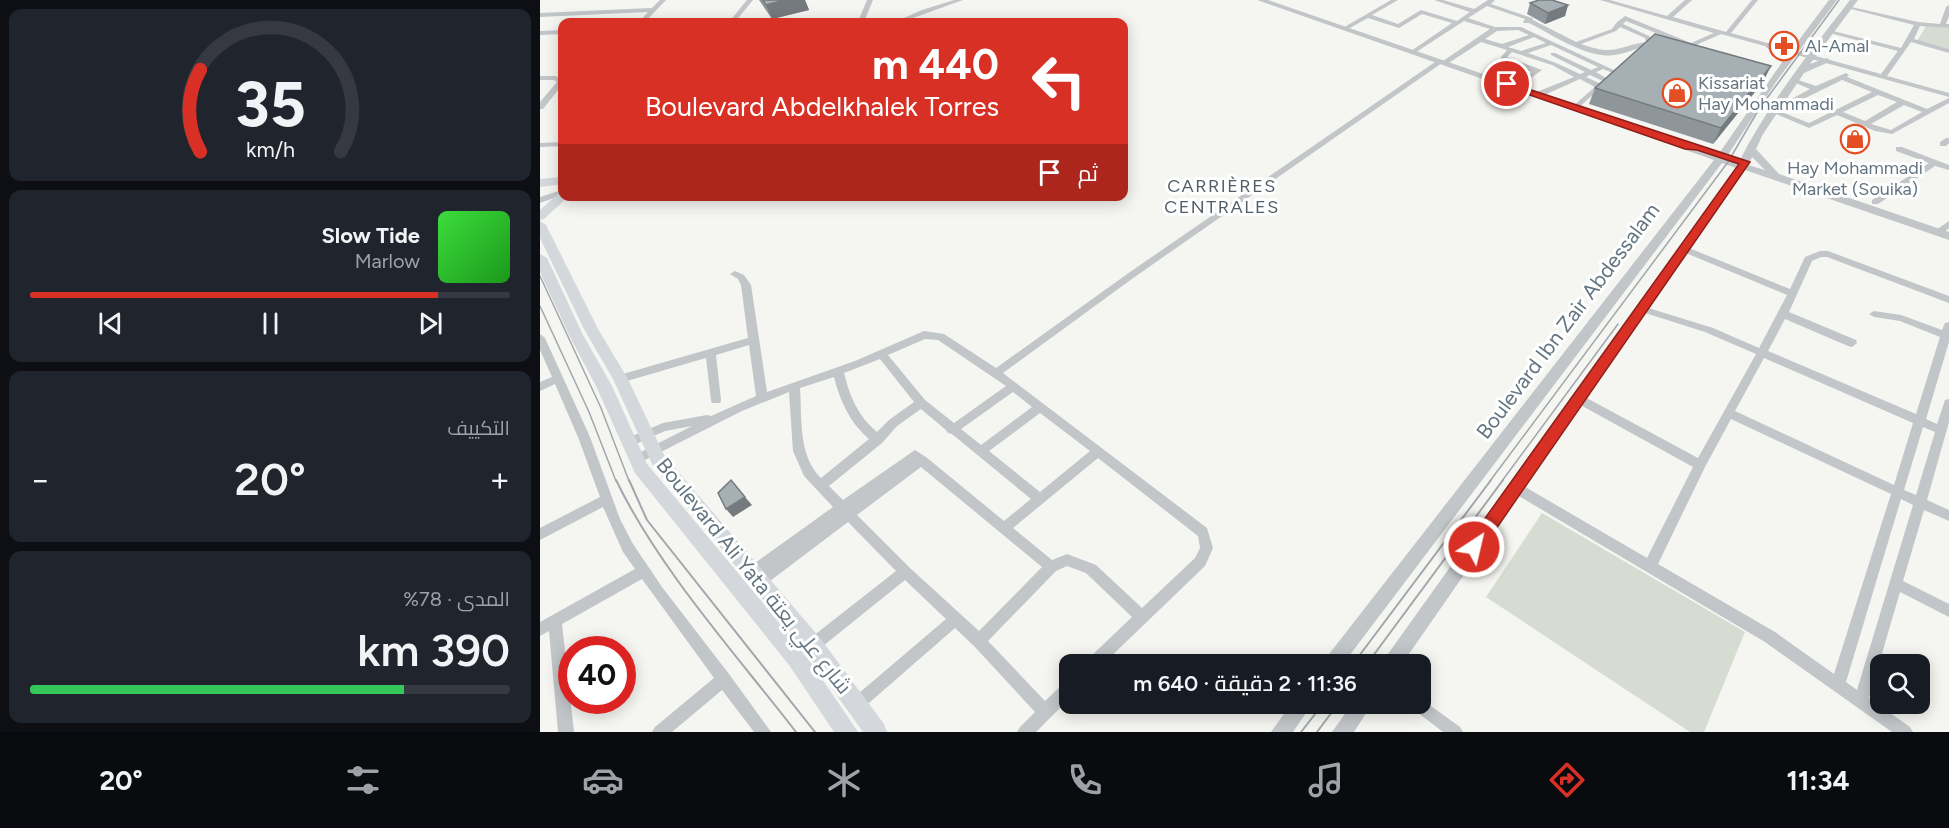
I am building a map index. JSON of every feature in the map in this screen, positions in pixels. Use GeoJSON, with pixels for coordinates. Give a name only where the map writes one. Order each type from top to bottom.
{"type":"FeatureCollection","features":[{"type":"Feature","properties":{"kind":"main road"},"geometry":{"type":"LineString","coordinates":[[540,183],[558,181]]}},
{"type":"Feature","properties":{"kind":"main road"},"geometry":{"type":"LineString","coordinates":[[540,216],[558,200]]}},
{"type":"Feature","properties":{"kind":"main road","name":"Boulevard Ali Yata شارع علي يعتة"},"geometry":{"type":"LineString","coordinates":[[540,225],[591,329],[620,379],[649,479],[796,658],[847,732]]}},
{"type":"Feature","properties":{"kind":"main road","name":"Boulevard Ali Yata شارع علي يعتة"},"geometry":{"type":"LineString","coordinates":[[540,258],[576,335],[641,446],[665,469],[757,576],[813,645],[876,732]]}},
{"type":"Feature","properties":{"kind":"street"},"geometry":{"type":"LineString","coordinates":[[645,18],[663,0]]}},
{"type":"Feature","properties":{"kind":"street"},"geometry":{"type":"LineString","coordinates":[[735,18],[750,0]]}},
{"type":"Feature","properties":{"kind":"street"},"geometry":{"type":"LineString","coordinates":[[863,18],[870,0]]}},
{"type":"Feature","properties":{"kind":"street"},"geometry":{"type":"LineString","coordinates":[[907,18],[960,0]]}},
{"type":"Feature","properties":{"kind":"street"},"geometry":{"type":"LineString","coordinates":[[1261,0],[1944,234],[1949,224]]}},
{"type":"Feature","properties":{"kind":"street"},"geometry":{"type":"LineString","coordinates":[[1376,0],[1388,4]]}},
{"type":"Feature","properties":{"kind":"street"},"geometry":{"type":"LineString","coordinates":[[1344,29],[1395,0]]}},
{"type":"Feature","properties":{"kind":"street"},"geometry":{"type":"LineString","coordinates":[[1437,0],[1475,11]]}},
{"type":"Feature","properties":{"kind":"street"},"geometry":{"type":"LineString","coordinates":[[1603,0],[1616,1],[1668,18],[1949,95]]}},
{"type":"Feature","properties":{"kind":"street"},"geometry":{"type":"LineString","coordinates":[[1668,18],[1689,0]]}},
{"type":"Feature","properties":{"kind":"street"},"geometry":{"type":"LineString","coordinates":[[1690,55],[1679,50],[1724,33],[1755,0]]}},
{"type":"Feature","properties":{"kind":"street","name":"Boulevard Ibn Zair Abdessalam"},"geometry":{"type":"LineString","coordinates":[[1340,654],[1721,157],[1767,79],[1788,61],[1833,0]]}},
{"type":"Feature","properties":{"kind":"street"},"geometry":{"type":"LineString","coordinates":[[1413,52],[1489,2],[1530,19],[1528,20],[1594,51],[1614,53],[1640,44],[1659,46]]}},
{"type":"Feature","properties":{"kind":"street"},"geometry":{"type":"LineString","coordinates":[[1398,654],[1744,165],[1750,149],[1793,80],[1851,3],[1918,24],[1946,25],[1949,7]]}},
{"type":"Feature","properties":{"kind":"street"},"geometry":{"type":"LineString","coordinates":[[540,15],[652,10]]}},
{"type":"Feature","properties":{"kind":"street"},"geometry":{"type":"LineString","coordinates":[[1368,16],[1399,26],[1421,12],[1495,29],[1519,28],[1614,72]]}},
{"type":"Feature","properties":{"kind":"street"},"geometry":{"type":"LineString","coordinates":[[1578,44],[1614,30],[1625,18],[1691,45]]}},
{"type":"Feature","properties":{"kind":"street"},"geometry":{"type":"LineString","coordinates":[[1519,28],[1528,20]]}},
{"type":"Feature","properties":{"kind":"street"},"geometry":{"type":"LineString","coordinates":[[1618,24],[1647,37],[1650,40],[1649,44]]}},
{"type":"Feature","properties":{"kind":"street"},"geometry":{"type":"LineString","coordinates":[[1883,76],[1910,40],[1918,24]]}},
{"type":"Feature","properties":{"kind":"street"},"geometry":{"type":"LineString","coordinates":[[996,373],[1133,274],[1443,62],[1495,29]]}},
{"type":"Feature","properties":{"kind":"street"},"geometry":{"type":"LineString","coordinates":[[540,33],[558,32]]}},
{"type":"Feature","properties":{"kind":"street"},"geometry":{"type":"LineString","coordinates":[[1829,32],[1902,50]]}},
{"type":"Feature","properties":{"kind":"street"},"geometry":{"type":"LineString","coordinates":[[1501,47],[1534,35]]}},
{"type":"Feature","properties":{"kind":"street"},"geometry":{"type":"LineString","coordinates":[[1479,39],[1554,64],[1599,86]]}},
{"type":"Feature","properties":{"kind":"street"},"geometry":{"type":"LineString","coordinates":[[1910,40],[1949,51]]}},
{"type":"Feature","properties":{"kind":"street"},"geometry":{"type":"LineString","coordinates":[[1521,53],[1551,43]]}},
{"type":"Feature","properties":{"kind":"street"},"geometry":{"type":"LineString","coordinates":[[1632,58],[1649,44]]}},
{"type":"Feature","properties":{"kind":"street"},"geometry":{"type":"LineString","coordinates":[[1769,45],[1788,61]]}},
{"type":"Feature","properties":{"kind":"street"},"geometry":{"type":"LineString","coordinates":[[1510,50],[1503,58],[1536,71]]}},
{"type":"Feature","properties":{"kind":"street"},"geometry":{"type":"LineString","coordinates":[[1540,60],[1566,50]]}},
{"type":"Feature","properties":{"kind":"street"},"geometry":{"type":"LineString","coordinates":[[1584,58],[1594,51]]}},
{"type":"Feature","properties":{"kind":"street"},"geometry":{"type":"LineString","coordinates":[[1553,54],[1606,80]]}},
{"type":"Feature","properties":{"kind":"street"},"geometry":{"type":"LineString","coordinates":[[1800,71],[1827,61]]}},
{"type":"Feature","properties":{"kind":"street"},"geometry":{"type":"LineString","coordinates":[[1515,87],[1536,71],[1554,64]]}},
{"type":"Feature","properties":{"kind":"street"},"geometry":{"type":"LineString","coordinates":[[1576,108],[1623,65]]}},
{"type":"Feature","properties":{"kind":"street"},"geometry":{"type":"LineString","coordinates":[[1537,95],[1603,67]]}},
{"type":"Feature","properties":{"kind":"street"},"geometry":{"type":"LineString","coordinates":[[1773,111],[1857,69]]}},
{"type":"Feature","properties":{"kind":"street"},"geometry":{"type":"LineString","coordinates":[[1842,77],[1928,112]]}},
{"type":"Feature","properties":{"kind":"street"},"geometry":{"type":"LineString","coordinates":[[540,78],[558,80]]}},
{"type":"Feature","properties":{"kind":"street"},"geometry":{"type":"LineString","coordinates":[[1793,80],[1816,89]]}},
{"type":"Feature","properties":{"kind":"street"},"geometry":{"type":"LineString","coordinates":[[540,107],[558,86]]}},
{"type":"Feature","properties":{"kind":"street"},"geometry":{"type":"LineString","coordinates":[[1773,111],[1809,126],[1878,92]]}},
{"type":"Feature","properties":{"kind":"street"},"geometry":{"type":"LineString","coordinates":[[1837,112],[1892,132],[1949,100]]}},
{"type":"Feature","properties":{"kind":"street"},"geometry":{"type":"LineString","coordinates":[[1865,124],[1903,102]]}},
{"type":"Feature","properties":{"kind":"street"},"geometry":{"type":"LineString","coordinates":[[540,145],[558,144]]}},
{"type":"Feature","properties":{"kind":"street"},"geometry":{"type":"LineString","coordinates":[[1750,149],[1774,172]]}},
{"type":"Feature","properties":{"kind":"street"},"geometry":{"type":"LineString","coordinates":[[1899,149],[1949,168]]}},
{"type":"Feature","properties":{"kind":"street"},"geometry":{"type":"LineString","coordinates":[[1875,202],[1935,164]]}},
{"type":"Feature","properties":{"kind":"street"},"geometry":{"type":"LineString","coordinates":[[1744,165],[1774,172],[1792,181]]}},
{"type":"Feature","properties":{"kind":"street"},"geometry":{"type":"LineString","coordinates":[[540,193],[558,187]]}},
{"type":"Feature","properties":{"kind":"street"},"geometry":{"type":"LineString","coordinates":[[540,200],[558,193]]}},
{"type":"Feature","properties":{"kind":"street"},"geometry":{"type":"LineString","coordinates":[[1684,249],[1793,294]]}},
{"type":"Feature","properties":{"kind":"street"},"geometry":{"type":"LineString","coordinates":[[1650,566],[1700,465],[1783,314],[1808,260],[1820,254],[1838,257],[1949,300]]}},
{"type":"Feature","properties":{"kind":"street"},"geometry":{"type":"LineString","coordinates":[[735,274],[746,285],[762,398]]}},
{"type":"Feature","properties":{"kind":"street"},"geometry":{"type":"LineString","coordinates":[[1642,309],[1709,330],[1921,421],[1945,424]]}},
{"type":"Feature","properties":{"kind":"street"},"geometry":{"type":"LineString","coordinates":[[1783,314],[1852,343]]}},
{"type":"Feature","properties":{"kind":"street"},"geometry":{"type":"LineString","coordinates":[[1838,685],[1948,330],[1874,314]]}},
{"type":"Feature","properties":{"kind":"street"},"geometry":{"type":"LineString","coordinates":[[641,446],[762,398],[882,355],[924,335],[940,337],[996,373],[1203,532],[1207,543],[1206,555],[1103,654]]}},
{"type":"Feature","properties":{"kind":"street"},"geometry":{"type":"LineString","coordinates":[[540,338],[590,453],[618,530],[644,571],[763,732]]}},
{"type":"Feature","properties":{"kind":"street"},"geometry":{"type":"LineString","coordinates":[[620,379],[754,340]]}},
{"type":"Feature","properties":{"kind":"street"},"geometry":{"type":"LineString","coordinates":[[711,352],[716,400]]}},
{"type":"Feature","properties":{"kind":"street"},"geometry":{"type":"LineString","coordinates":[[882,355],[921,403],[1040,499]]}},
{"type":"Feature","properties":{"kind":"street"},"geometry":{"type":"LineString","coordinates":[[838,372],[850,411],[856,421],[878,440]]}},
{"type":"Feature","properties":{"kind":"street"},"geometry":{"type":"LineString","coordinates":[[540,387],[559,378]]}},
{"type":"Feature","properties":{"kind":"street"},"geometry":{"type":"LineString","coordinates":[[794,386],[799,451],[808,472],[905,572],[980,641],[1045,712]]}},
{"type":"Feature","properties":{"kind":"street"},"geometry":{"type":"LineString","coordinates":[[952,430],[1012,387]]}},
{"type":"Feature","properties":{"kind":"street"},"geometry":{"type":"LineString","coordinates":[[1578,399],[1700,465]]}},
{"type":"Feature","properties":{"kind":"street"},"geometry":{"type":"LineString","coordinates":[[820,486],[878,440],[893,423],[921,403]]}},
{"type":"Feature","properties":{"kind":"street"},"geometry":{"type":"LineString","coordinates":[[1861,702],[1945,424],[1949,404]]}},
{"type":"Feature","properties":{"kind":"street"},"geometry":{"type":"LineString","coordinates":[[980,452],[1039,408]]}},
{"type":"Feature","properties":{"kind":"street"},"geometry":{"type":"LineString","coordinates":[[1728,413],[1949,516]]}},
{"type":"Feature","properties":{"kind":"street"},"geometry":{"type":"LineString","coordinates":[[641,446],[681,422],[713,419]]}},
{"type":"Feature","properties":{"kind":"street"},"geometry":{"type":"LineString","coordinates":[[1004,528],[1097,452]]}},
{"type":"Feature","properties":{"kind":"street"},"geometry":{"type":"LineString","coordinates":[[757,576],[922,460],[1052,567]]}},
{"type":"Feature","properties":{"kind":"street"},"geometry":{"type":"LineString","coordinates":[[1516,488],[1770,637],[1905,732]]}},
{"type":"Feature","properties":{"kind":"street"},"geometry":{"type":"LineString","coordinates":[[540,534],[606,500]]}},
{"type":"Feature","properties":{"kind":"street"},"geometry":{"type":"LineString","coordinates":[[980,641],[1052,567],[1067,560],[1091,569],[1142,617]]}},
{"type":"Feature","properties":{"kind":"street"},"geometry":{"type":"LineString","coordinates":[[540,629],[644,571]]}},
{"type":"Feature","properties":{"kind":"street"},"geometry":{"type":"LineString","coordinates":[[813,645],[905,572]]}},
{"type":"Feature","properties":{"kind":"street"},"geometry":{"type":"LineString","coordinates":[[1897,584],[1949,611]]}},
{"type":"Feature","properties":{"kind":"street"},"geometry":{"type":"LineString","coordinates":[[857,704],[956,619]]}},
{"type":"Feature","properties":{"kind":"street"},"geometry":{"type":"LineString","coordinates":[[555,622],[566,732]]}},
{"type":"Feature","properties":{"kind":"street"},"geometry":{"type":"LineString","coordinates":[[660,732],[724,679]]}},
{"type":"Feature","properties":{"kind":"street"},"geometry":{"type":"LineString","coordinates":[[1025,732],[1059,698]]}},
{"type":"Feature","properties":{"kind":"street"},"geometry":{"type":"LineString","coordinates":[[1281,732],[1295,714]]}},
{"type":"Feature","properties":{"kind":"street"},"geometry":{"type":"LineString","coordinates":[[1342,732],[1356,714]]}},
{"type":"Feature","properties":{"kind":"street"},"geometry":{"type":"LineString","coordinates":[[1431,714],[1455,732]]}},
{"type":"Feature","properties":{"kind":"shaded area"},"geometry":{"type":"Polygon","coordinates":[[[1926,26],[1949,28],[1949,49],[1917,41],[1926,26]]]}},
{"type":"Feature","properties":{"kind":"shaded area"},"geometry":{"type":"Polygon","coordinates":[[[1542,513],[1745,632],[1704,732],[1690,732],[1486,597],[1542,513]]]}},
{"type":"Feature","properties":{"kind":"building"},"geometry":{"type":"Polygon","coordinates":[[[763,0],[785,0],[766,5],[763,0]]]}},
{"type":"Feature","properties":{"kind":"building"},"geometry":{"type":"Polygon","coordinates":[[[1552,0],[1568,5],[1548,13],[1530,3],[1552,0]]]}},
{"type":"Feature","properties":{"kind":"building","name":"Kissariat Hay Mohammadi"},"geometry":{"type":"Polygon","coordinates":[[[1655,34],[1771,66],[1721,128],[1595,88],[1655,34]]]}},
{"type":"Feature","properties":{"kind":"building"},"geometry":{"type":"Polygon","coordinates":[[[731,480],[745,497],[726,509],[718,493],[731,480]]]}},
{"type":"Feature","properties":{"kind":"tram line"},"geometry":{"type":"LineString","coordinates":[[1490,481],[1728,162],[1759,109],[1839,0]]}},
{"type":"Feature","properties":{"kind":"tram line"},"geometry":{"type":"LineString","coordinates":[[540,276],[601,408],[629,481]]}},
{"type":"Feature","properties":{"kind":"tram line"},"geometry":{"type":"LineString","coordinates":[[540,306],[589,412],[616,481]]}},
{"type":"Feature","properties":{"kind":"tram line"},"geometry":{"type":"LineString","coordinates":[[1502,481],[1618,324]]}},
{"type":"Feature","properties":{"kind":"tram line"},"geometry":{"type":"LineString","coordinates":[[616,480],[654,546],[676,578],[796,732]]}},
{"type":"Feature","properties":{"kind":"tram line"},"geometry":{"type":"LineString","coordinates":[[629,480],[647,520],[815,732]]}},
{"type":"Feature","properties":{"kind":"tram line"},"geometry":{"type":"LineString","coordinates":[[1360,654],[1491,480]]}},
{"type":"Feature","properties":{"kind":"tram line"},"geometry":{"type":"LineString","coordinates":[[1374,654],[1503,480]]}},
{"type":"Feature","properties":{"kind":"tram line"},"geometry":{"type":"LineString","coordinates":[[1301,732],[1315,714]]}},
{"type":"Feature","properties":{"kind":"tram line"},"geometry":{"type":"LineString","coordinates":[[1317,732],[1330,714]]}},
{"type":"Feature","properties":{"kind":"place","name":"Al-Amal"},"geometry":{"type":"Point","coordinates":[1784,46]}},
{"type":"Feature","properties":{"kind":"place","name":"Kissariat Hay Mohammadi"},"geometry":{"type":"Point","coordinates":[1677,93]}},
{"type":"Feature","properties":{"kind":"place","name":"Hay Mohammadi Market (Souika)"},"geometry":{"type":"Point","coordinates":[1855,139]}},
{"type":"Feature","properties":{"kind":"district","name":"CARRIÈRES CENTRALES"},"geometry":{"type":"Point","coordinates":[1222,196]}},
{"type":"Feature","properties":{"kind":"route"},"geometry":{"type":"LineString","coordinates":[[1474,547],[1745,162],[1698,147],[1689,147],[1507,84]]}}]}
